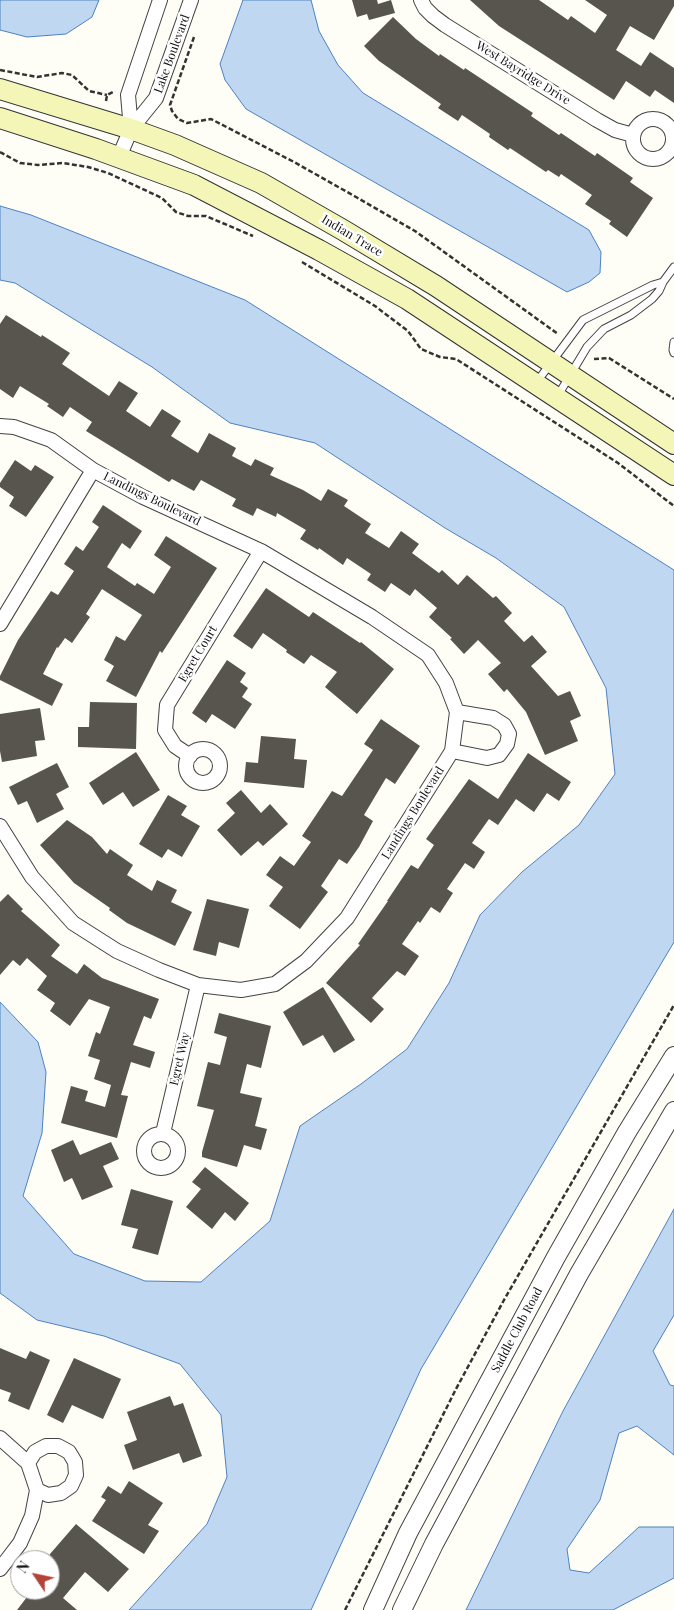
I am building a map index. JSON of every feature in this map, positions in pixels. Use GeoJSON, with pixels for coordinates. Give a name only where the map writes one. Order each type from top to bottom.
{"type":"FeatureCollection","features":[{"type":"Feature","properties":{"kind":"main road","name":"Indian Trace"},"geometry":{"type":"LineString","coordinates":[[0,89],[131,129],[175,145],[261,183],[344,230],[436,286],[674,444]]}},
{"type":"Feature","properties":{"kind":"main road"},"geometry":{"type":"LineString","coordinates":[[0,118],[119,157],[194,185],[319,250],[407,299],[674,474]]}},
{"type":"Feature","properties":{"kind":"street","name":"Lake Boulevard"},"geometry":{"type":"LineString","coordinates":[[131,129],[128,95],[160,0]]}},
{"type":"Feature","properties":{"kind":"street","name":"Lake Boulevard"},"geometry":{"type":"LineString","coordinates":[[119,157],[131,129],[156,98],[191,0]]}},
{"type":"Feature","properties":{"kind":"street","name":"West Bayridge Drive"},"geometry":{"type":"LineString","coordinates":[[421,0],[429,12],[446,25],[597,120],[615,130],[633,135]]}},
{"type":"Feature","properties":{"kind":"street","name":"Landings Boulevard"},"geometry":{"type":"LineString","coordinates":[[0,426],[14,427],[51,440],[93,470],[144,497],[261,551],[372,617],[428,655],[446,683],[457,712],[452,751],[346,918],[306,961],[275,984],[241,990],[198,985],[117,951],[72,922],[32,877],[0,826]]}},
{"type":"Feature","properties":{"kind":"street","name":"Landings Boulevard"},"geometry":{"type":"LineString","coordinates":[[0,624],[93,470]]}},
{"type":"Feature","properties":{"kind":"street","name":"Egret Court"},"geometry":{"type":"LineString","coordinates":[[190,756],[175,746],[165,730],[167,705],[261,551]]}},
{"type":"Feature","properties":{"kind":"street"},"geometry":{"type":"LineString","coordinates":[[452,751],[487,758],[499,755],[507,744],[509,734],[504,724],[493,718],[457,712]]}},
{"type":"Feature","properties":{"kind":"street","name":"Egret Way"},"geometry":{"type":"LineString","coordinates":[[163,1134],[198,985]]}},
{"type":"Feature","properties":{"kind":"street","name":"Saddle Club Road"},"geometry":{"type":"LineString","coordinates":[[373,1610],[408,1533],[556,1257],[627,1132],[674,1056]]}},
{"type":"Feature","properties":{"kind":"street"},"geometry":{"type":"LineString","coordinates":[[402,1610],[434,1544],[579,1274],[674,1111]]}},
{"type":"Feature","properties":{"kind":"street"},"geometry":{"type":"LineString","coordinates":[[0,1438],[28,1463],[37,1490],[32,1516],[20,1542],[0,1569]]}},
{"type":"Feature","properties":{"kind":"street"},"geometry":{"type":"LineString","coordinates":[[28,1463],[35,1452],[46,1446],[58,1446],[69,1452],[75,1462],[76,1475],[71,1486],[61,1493],[48,1495],[37,1490]]}},
{"type":"Feature","properties":{"kind":"street"},"geometry":{"type":"LineString","coordinates":[[408,1533],[434,1544]]}},
{"type":"Feature","properties":{"kind":"lane"},"geometry":{"type":"LineString","coordinates":[[556,398],[586,347],[604,329],[632,314],[652,299],[674,267]]}},
{"type":"Feature","properties":{"kind":"lane"},"geometry":{"type":"LineString","coordinates":[[536,385],[583,320],[653,285],[663,282]]}},
{"type":"Feature","properties":{"kind":"lane"},"geometry":{"type":"LineString","coordinates":[[674,342],[674,353]]}},
{"type":"Feature","properties":{"kind":"path"},"geometry":{"type":"LineString","coordinates":[[194,37],[170,105],[172,112],[178,119],[187,123],[211,119],[356,197],[415,231],[558,334]]}},
{"type":"Feature","properties":{"kind":"path"},"geometry":{"type":"LineString","coordinates":[[0,70],[37,76],[62,73],[72,75],[89,90],[107,96]]}},
{"type":"Feature","properties":{"kind":"path"},"geometry":{"type":"LineString","coordinates":[[106,101],[110,92],[118,90]]}},
{"type":"Feature","properties":{"kind":"path"},"geometry":{"type":"LineString","coordinates":[[0,152],[20,163],[38,165],[63,163],[88,167],[108,173],[162,198],[176,212],[188,216],[206,216],[258,239]]}},
{"type":"Feature","properties":{"kind":"path"},"geometry":{"type":"LineString","coordinates":[[301,261],[375,306],[408,331],[421,349],[440,357],[456,359],[618,463],[674,506]]}},
{"type":"Feature","properties":{"kind":"path"},"geometry":{"type":"LineString","coordinates":[[594,359],[609,358],[674,399]]}},
{"type":"Feature","properties":{"kind":"path"},"geometry":{"type":"LineString","coordinates":[[345,1610],[456,1389],[504,1300],[674,1005]]}},
{"type":"Feature","properties":{"kind":"water"},"geometry":{"type":"Polygon","coordinates":[[[0,0],[99,0],[92,17],[66,34],[27,37],[0,30],[0,0]]]}},
{"type":"Feature","properties":{"kind":"water"},"geometry":{"type":"Polygon","coordinates":[[[243,0],[311,0],[319,31],[338,65],[363,93],[589,230],[601,252],[600,273],[589,282],[567,292],[246,109],[225,80],[220,64],[243,0]]]}},
{"type":"Feature","properties":{"kind":"water"},"geometry":{"type":"Polygon","coordinates":[[[0,206],[31,215],[245,300],[674,570],[674,942],[421,1369],[311,1610],[129,1610],[207,1524],[227,1477],[221,1415],[180,1364],[104,1336],[37,1320],[0,1293],[0,1002],[38,1042],[46,1072],[42,1133],[23,1196],[74,1254],[145,1281],[201,1282],[270,1221],[300,1126],[361,1084],[407,1049],[449,983],[480,915],[522,872],[579,825],[615,774],[606,688],[564,607],[496,558],[445,528],[315,443],[230,423],[152,367],[15,283],[0,280],[0,206]]]}},
{"type":"Feature","properties":{"kind":"water"},"geometry":{"type":"Polygon","coordinates":[[[674,1209],[674,1315],[653,1351],[670,1385],[674,1386],[674,1455],[637,1426],[619,1433],[600,1500],[567,1549],[570,1570],[589,1573],[639,1527],[674,1527],[674,1578],[613,1610],[466,1610],[563,1411],[674,1209]]]}},
{"type":"Feature","properties":{"kind":"building"},"geometry":{"type":"Polygon","coordinates":[[[352,0],[377,0],[378,4],[391,0],[395,13],[369,20],[367,14],[357,17],[352,0]]]}},
{"type":"Feature","properties":{"kind":"building"},"geometry":{"type":"Polygon","coordinates":[[[470,0],[539,0],[568,20],[571,16],[595,33],[607,15],[585,0],[674,0],[674,6],[654,40],[630,26],[616,50],[641,66],[650,52],[674,68],[674,103],[655,90],[650,97],[626,81],[614,100],[499,26],[470,0]]]}},
{"type":"Feature","properties":{"kind":"building"},"geometry":{"type":"Polygon","coordinates":[[[393,17],[416,39],[439,56],[440,54],[464,70],[465,68],[533,113],[531,116],[559,135],[561,133],[595,156],[597,153],[633,178],[630,182],[653,198],[627,237],[609,224],[611,221],[585,204],[592,195],[561,174],[559,177],[548,170],[546,172],[510,148],[508,150],[489,137],[490,134],[462,115],[458,121],[438,108],[441,104],[379,61],[364,46],[393,17]]]}},
{"type":"Feature","properties":{"kind":"building"},"geometry":{"type":"Polygon","coordinates":[[[6,315],[70,353],[62,364],[109,396],[119,381],[138,393],[126,411],[150,427],[162,409],[181,421],[171,436],[198,453],[209,433],[236,448],[232,456],[251,466],[255,459],[274,468],[270,475],[303,490],[321,501],[328,489],[348,500],[344,506],[371,524],[365,533],[389,548],[401,531],[419,544],[412,553],[439,573],[442,570],[458,585],[467,575],[493,598],[496,596],[512,613],[504,621],[524,642],[532,635],[547,652],[531,666],[558,696],[570,691],[581,716],[570,721],[578,741],[545,755],[526,712],[507,689],[504,692],[488,674],[501,663],[478,640],[464,654],[450,639],[452,638],[429,617],[437,608],[415,589],[410,596],[391,583],[385,592],[367,580],[371,574],[347,558],[343,565],[319,548],[318,550],[300,539],[306,530],[277,513],[276,517],[257,508],[253,516],[232,506],[236,499],[201,480],[194,491],[172,479],[169,482],[86,431],[92,422],[70,407],[63,417],[47,406],[49,404],[20,386],[13,398],[0,389],[0,324],[6,315]]]}},
{"type":"Feature","properties":{"kind":"building"},"geometry":{"type":"Polygon","coordinates":[[[15,460],[31,471],[35,465],[54,477],[26,517],[9,506],[14,497],[0,487],[0,483],[15,460]]]}},
{"type":"Feature","properties":{"kind":"building"},"geometry":{"type":"Polygon","coordinates":[[[103,505],[142,531],[130,549],[122,543],[107,567],[135,586],[137,583],[154,594],[171,567],[154,555],[166,536],[217,568],[162,653],[160,651],[136,697],[106,681],[114,666],[104,660],[116,636],[125,641],[142,615],[102,589],[86,614],[90,617],[72,643],[65,638],[57,647],[43,674],[63,684],[52,706],[0,680],[0,676],[18,640],[51,591],[58,595],[74,571],[64,564],[76,546],[83,551],[99,527],[92,522],[103,505]]]}},
{"type":"Feature","properties":{"kind":"building"},"geometry":{"type":"Polygon","coordinates":[[[266,588],[309,617],[313,612],[361,642],[394,669],[357,714],[325,687],[337,672],[311,655],[304,664],[263,633],[252,649],[233,636],[266,588]]]}},
{"type":"Feature","properties":{"kind":"building"},"geometry":{"type":"Polygon","coordinates":[[[227,660],[246,673],[240,682],[248,688],[242,697],[252,704],[235,729],[212,714],[206,723],[192,713],[227,660]]]}},
{"type":"Feature","properties":{"kind":"building"},"geometry":{"type":"Polygon","coordinates":[[[90,702],[137,703],[136,749],[78,747],[78,727],[89,727],[90,702]]]}},
{"type":"Feature","properties":{"kind":"building"},"geometry":{"type":"Polygon","coordinates":[[[40,708],[45,740],[35,741],[37,756],[2,762],[0,751],[0,714],[40,708]]]}},
{"type":"Feature","properties":{"kind":"building"},"geometry":{"type":"Polygon","coordinates":[[[381,719],[420,746],[395,784],[386,778],[364,815],[373,821],[359,847],[347,864],[339,859],[321,886],[328,892],[300,929],[269,906],[283,887],[266,875],[280,856],[294,866],[311,842],[302,836],[332,791],[342,796],[373,750],[364,744],[381,719]]]}},
{"type":"Feature","properties":{"kind":"building"},"geometry":{"type":"Polygon","coordinates":[[[261,736],[296,739],[294,759],[307,760],[304,788],[244,782],[246,762],[258,763],[261,736]]]}},
{"type":"Feature","properties":{"kind":"building"},"geometry":{"type":"Polygon","coordinates":[[[136,752],[160,790],[133,807],[123,792],[103,805],[89,783],[136,752]]]}},
{"type":"Feature","properties":{"kind":"building"},"geometry":{"type":"Polygon","coordinates":[[[528,753],[571,782],[559,801],[547,793],[534,812],[516,799],[498,825],[489,819],[472,843],[485,852],[474,869],[465,863],[447,889],[453,893],[440,913],[431,907],[420,923],[418,921],[402,944],[419,956],[405,976],[397,971],[372,998],[384,1009],[371,1023],[326,983],[360,945],[358,944],[411,865],[418,869],[434,845],[426,839],[469,779],[498,799],[528,753]]]}},
{"type":"Feature","properties":{"kind":"building"},"geometry":{"type":"Polygon","coordinates":[[[57,763],[69,787],[56,794],[64,809],[37,823],[27,801],[18,805],[9,787],[57,763]]]}},
{"type":"Feature","properties":{"kind":"building"},"geometry":{"type":"Polygon","coordinates":[[[241,790],[261,813],[270,804],[288,824],[263,846],[258,841],[241,856],[217,830],[235,813],[226,803],[241,790]]]}},
{"type":"Feature","properties":{"kind":"building"},"geometry":{"type":"Polygon","coordinates":[[[168,795],[187,806],[181,815],[200,826],[182,857],[168,849],[162,858],[139,844],[168,795]]]}},
{"type":"Feature","properties":{"kind":"building"},"geometry":{"type":"Polygon","coordinates":[[[67,820],[92,837],[107,854],[110,849],[133,865],[127,875],[152,891],[157,880],[177,890],[171,902],[192,912],[175,946],[127,923],[109,910],[110,908],[74,883],[40,845],[67,820]]]}},
{"type":"Feature","properties":{"kind":"building"},"geometry":{"type":"Polygon","coordinates":[[[8,894],[23,909],[21,911],[60,945],[51,956],[77,974],[84,964],[102,978],[159,999],[151,1019],[144,1016],[133,1045],[155,1052],[150,1068],[131,1062],[121,1095],[128,1096],[117,1138],[61,1123],[71,1086],[88,1091],[85,1101],[105,1107],[111,1085],[94,1079],[100,1060],[88,1056],[96,1032],[100,1034],[110,1007],[89,999],[70,1026],[50,1011],[55,1003],[37,990],[47,976],[27,958],[20,966],[13,960],[0,975],[0,902],[8,894]]]}},
{"type":"Feature","properties":{"kind":"building"},"geometry":{"type":"Polygon","coordinates":[[[207,899],[249,909],[239,948],[219,942],[216,956],[193,950],[207,899]]]}},
{"type":"Feature","properties":{"kind":"building"},"geometry":{"type":"Polygon","coordinates":[[[323,987],[355,1040],[334,1053],[323,1035],[303,1046],[283,1012],[323,987]]]}},
{"type":"Feature","properties":{"kind":"building"},"geometry":{"type":"Polygon","coordinates":[[[219,1013],[271,1026],[261,1068],[247,1064],[240,1093],[262,1098],[255,1126],[267,1129],[261,1150],[244,1145],[237,1167],[202,1157],[214,1110],[197,1106],[208,1062],[220,1065],[227,1037],[214,1033],[219,1013]]]}},
{"type":"Feature","properties":{"kind":"building"},"geometry":{"type":"Polygon","coordinates":[[[73,1140],[80,1155],[111,1142],[119,1159],[103,1166],[113,1187],[82,1200],[72,1178],[64,1182],[51,1150],[73,1140]]]}},
{"type":"Feature","properties":{"kind":"building"},"geometry":{"type":"Polygon","coordinates":[[[205,1167],[249,1203],[235,1221],[225,1212],[212,1229],[186,1207],[201,1189],[192,1182],[205,1167]]]}},
{"type":"Feature","properties":{"kind":"building"},"geometry":{"type":"Polygon","coordinates":[[[131,1189],[173,1201],[158,1255],[132,1248],[138,1229],[121,1225],[131,1189]]]}},
{"type":"Feature","properties":{"kind":"building"},"geometry":{"type":"Polygon","coordinates":[[[0,1348],[26,1359],[30,1351],[50,1360],[29,1410],[8,1401],[11,1393],[0,1389],[0,1348]]]}},
{"type":"Feature","properties":{"kind":"building"},"geometry":{"type":"Polygon","coordinates":[[[74,1358],[121,1379],[103,1419],[72,1405],[63,1423],[47,1415],[74,1358]]]}},
{"type":"Feature","properties":{"kind":"building"},"geometry":{"type":"Polygon","coordinates":[[[170,1396],[174,1406],[183,1403],[202,1456],[183,1463],[179,1453],[133,1470],[124,1445],[137,1440],[127,1412],[170,1396]]]}},
{"type":"Feature","properties":{"kind":"building"},"geometry":{"type":"Polygon","coordinates":[[[129,1481],[163,1503],[148,1525],[159,1531],[144,1554],[92,1521],[106,1500],[101,1497],[108,1486],[121,1494],[129,1481]]]}},
{"type":"Feature","properties":{"kind":"building"},"geometry":{"type":"Polygon","coordinates":[[[76,1524],[129,1569],[108,1592],[85,1572],[63,1598],[77,1610],[17,1610],[25,1600],[60,1600],[60,1550],[53,1550],[76,1524]]]}}]}
